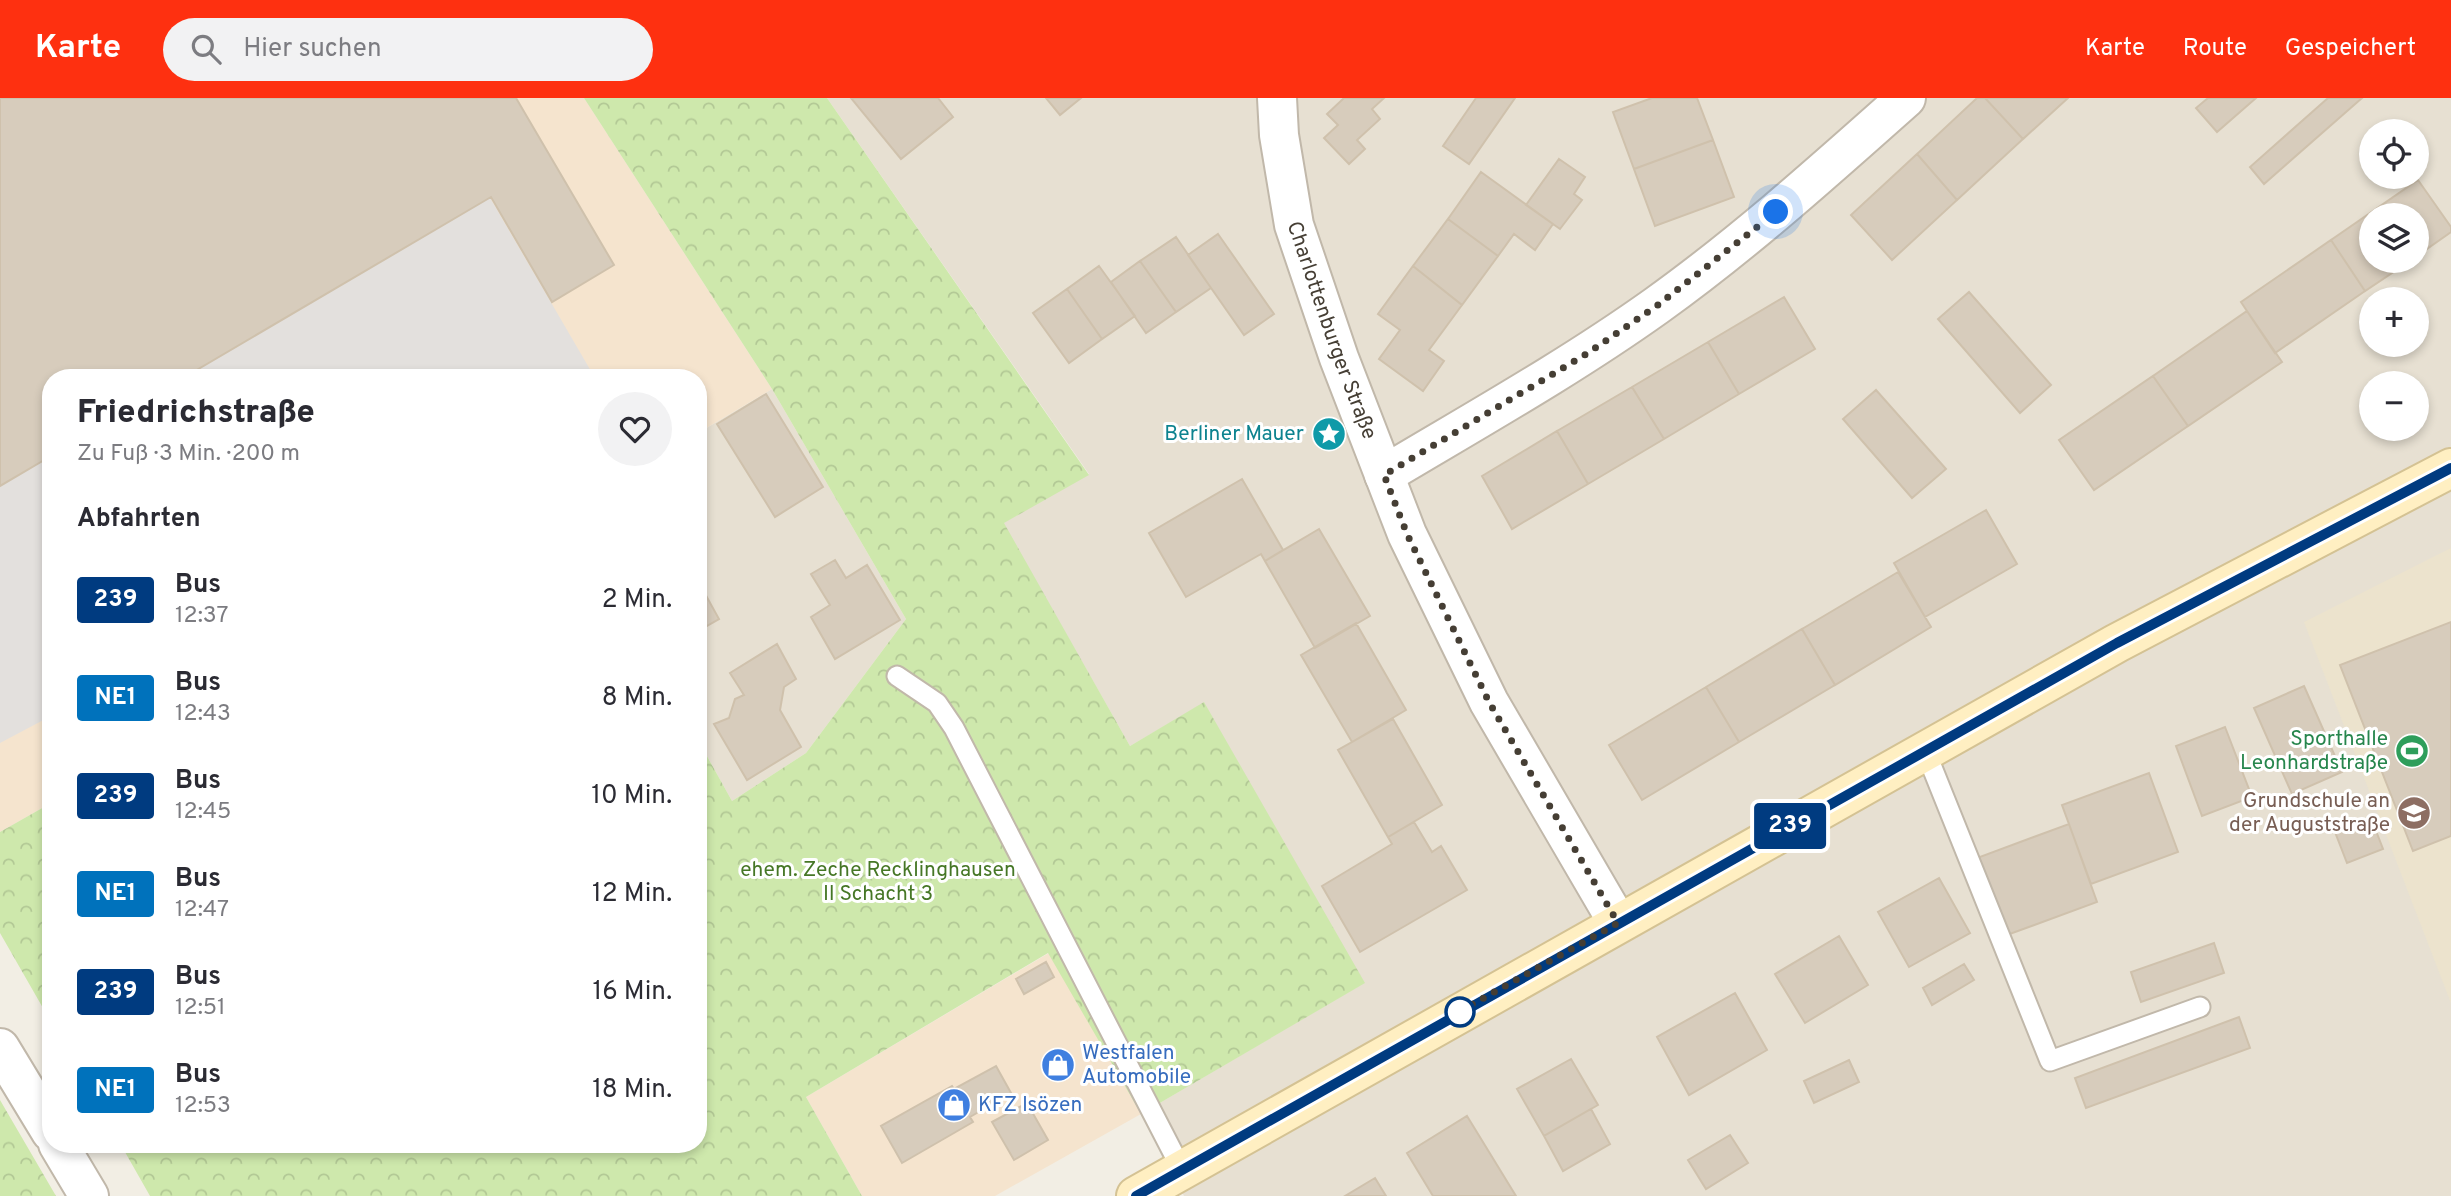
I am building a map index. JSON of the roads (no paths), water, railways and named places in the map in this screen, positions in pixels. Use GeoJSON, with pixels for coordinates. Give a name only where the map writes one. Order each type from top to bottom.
{"type":"FeatureCollection","features":[{"type":"Feature","properties":{"kind":"main road"},"geometry":{"type":"LineString","coordinates":[[1136,1196],[2117,643],[2451,468]]}},
{"type":"Feature","properties":{"kind":"street","name":"Charlottenburger Straße"},"geometry":{"type":"LineString","coordinates":[[1278,98],[1279,135],[1294,225],[1339,358],[1407,534],[1489,702],[1618,923]]}},
{"type":"Feature","properties":{"kind":"street"},"geometry":{"type":"LineString","coordinates":[[1384,475],[1588,353],[1658,305],[1776,212],[1906,98]]}},
{"type":"Feature","properties":{"kind":"street"},"geometry":{"type":"LineString","coordinates":[[0,1048],[42,1117]]}},
{"type":"Feature","properties":{"kind":"street"},"geometry":{"type":"LineString","coordinates":[[63,1153],[89,1196]]}},
{"type":"Feature","properties":{"kind":"lane"},"geometry":{"type":"LineString","coordinates":[[897,676],[937,703],[954,729],[1182,1170]]}},
{"type":"Feature","properties":{"kind":"lane"},"geometry":{"type":"LineString","coordinates":[[1925,750],[2050,1061],[2200,1007]]}},
{"type":"Feature","properties":{"kind":"place","name":"Berliner Mauer"},"geometry":{"type":"Point","coordinates":[1329,434]}},
{"type":"Feature","properties":{"kind":"place","name":"Sporthalle Leonhardstraße"},"geometry":{"type":"Point","coordinates":[2412,751]}},
{"type":"Feature","properties":{"kind":"place","name":"Grundschule an der Auguststraße"},"geometry":{"type":"Point","coordinates":[2414,813]}},
{"type":"Feature","properties":{"kind":"place","name":"Westfalen Automobile"},"geometry":{"type":"Point","coordinates":[1058,1065]}},
{"type":"Feature","properties":{"kind":"place","name":"KFZ Isözen"},"geometry":{"type":"Point","coordinates":[954,1105]}},
{"type":"Feature","properties":{"kind":"park label","name":"ehem. Zeche Recklinghausen II Schacht 3"},"geometry":{"type":"Point","coordinates":[878,882]}}]}
